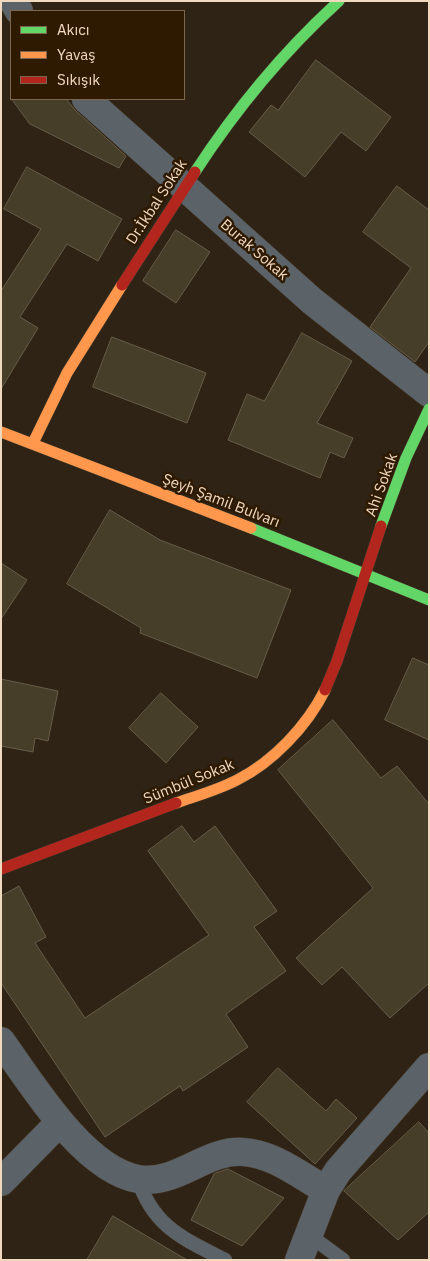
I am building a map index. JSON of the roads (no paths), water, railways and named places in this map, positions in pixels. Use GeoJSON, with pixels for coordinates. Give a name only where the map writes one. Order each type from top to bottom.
{"type":"FeatureCollection","features":[{"type":"Feature","properties":{"kind":"street","name":"Dr.İkbal Sokak"},"geometry":{"type":"LineString","coordinates":[[33,443],[62,381],[184,188],[228,124],[270,72],[333,3]]}},
{"type":"Feature","properties":{"kind":"street","name":"Burak Sokak"},"geometry":{"type":"LineString","coordinates":[[87,100],[312,300],[429,393]]}},
{"type":"Feature","properties":{"kind":"street","name":"Ahi Sokak"},"geometry":{"type":"LineString","coordinates":[[366,573],[400,474],[429,409]]}},
{"type":"Feature","properties":{"kind":"street","name":"Şeyh Şamil Bulvarı"},"geometry":{"type":"LineString","coordinates":[[1,432],[366,573],[429,600]]}},
{"type":"Feature","properties":{"kind":"street","name":"Sümbül Sokak"},"geometry":{"type":"LineString","coordinates":[[1,869],[237,780],[261,765],[300,727],[316,706],[333,672],[366,573]]}},
{"type":"Feature","properties":{"kind":"street"},"geometry":{"type":"LineString","coordinates":[[1,1041],[60,1122],[100,1162],[119,1174],[138,1179],[155,1180],[228,1152],[244,1152],[263,1156],[326,1190]]}},
{"type":"Feature","properties":{"kind":"street"},"geometry":{"type":"LineString","coordinates":[[300,1260],[326,1190],[338,1171],[429,1067]]}},
{"type":"Feature","properties":{"kind":"street"},"geometry":{"type":"LineString","coordinates":[[1,1182],[60,1122]]}},
{"type":"Feature","properties":{"kind":"lane"},"geometry":{"type":"LineString","coordinates":[[138,1179],[143,1195],[158,1219],[190,1242],[225,1260]]}},
{"type":"Feature","properties":{"kind":"lane"},"geometry":{"type":"LineString","coordinates":[[309,1235],[344,1260]]}}]}
